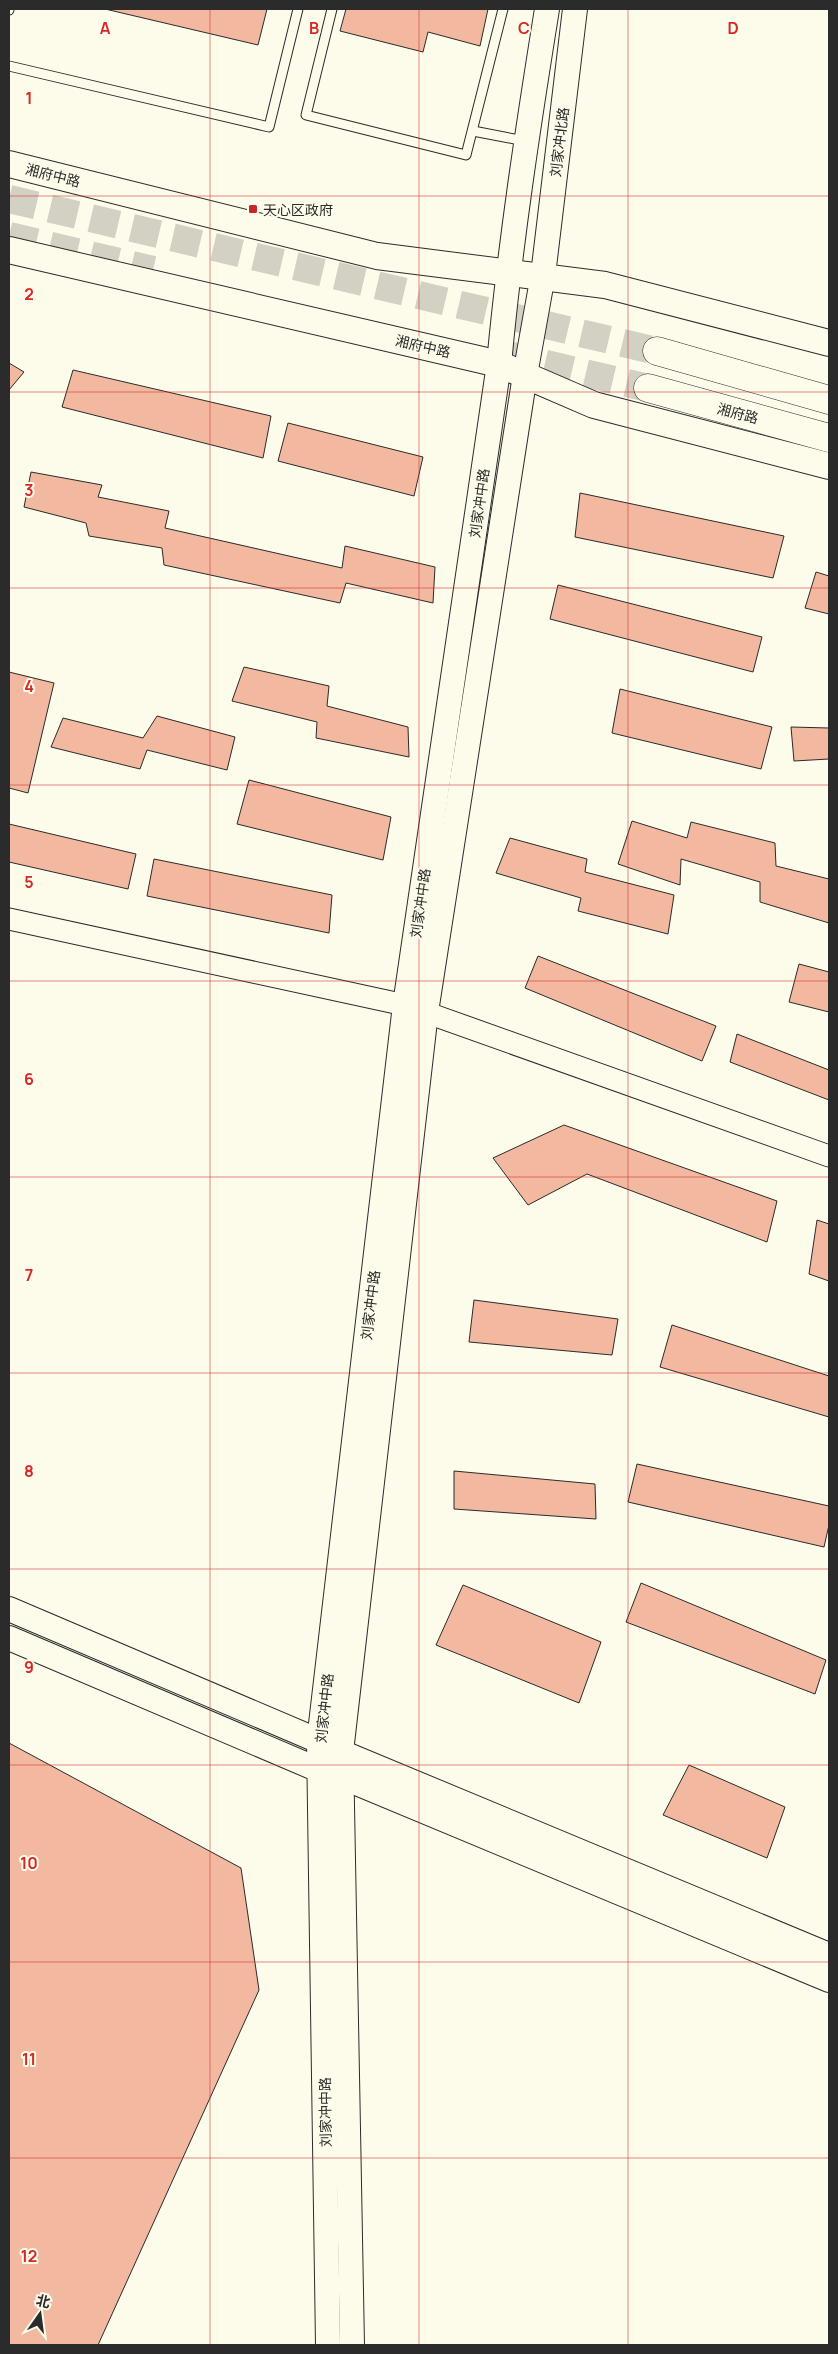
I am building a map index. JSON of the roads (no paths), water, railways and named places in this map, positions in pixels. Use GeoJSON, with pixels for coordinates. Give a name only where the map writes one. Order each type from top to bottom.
{"type":"FeatureCollection","features":[{"type":"Feature","properties":{"kind":"highway"},"geometry":{"type":"LineString","coordinates":[[657,351],[829,400]]}},
{"type":"Feature","properties":{"kind":"highway","name":"湘府路"},"geometry":{"type":"LineString","coordinates":[[648,388],[829,438]]}},
{"type":"Feature","properties":{"kind":"main road"},"geometry":{"type":"LineString","coordinates":[[508,271],[525,142],[547,9]]}},
{"type":"Feature","properties":{"kind":"main road","name":"刘家冲北路"},"geometry":{"type":"LineString","coordinates":[[543,276],[575,9]]}},
{"type":"Feature","properties":{"kind":"main road","name":"湘府中路"},"geometry":{"type":"LineString","coordinates":[[9,164],[377,256],[605,284],[829,343]]}},
{"type":"Feature","properties":{"kind":"main road","name":"湘府中路"},"geometry":{"type":"LineString","coordinates":[[9,250],[499,364],[594,405],[829,466]]}},
{"type":"Feature","properties":{"kind":"main road","name":"刘家冲中路"},"geometry":{"type":"LineString","coordinates":[[328,2345],[319,1741],[499,364],[508,271]]}},
{"type":"Feature","properties":{"kind":"main road","name":"刘家冲中路"},"geometry":{"type":"LineString","coordinates":[[352,2345],[341,1752],[415,1008],[543,276]]}},
{"type":"Feature","properties":{"kind":"main road"},"geometry":{"type":"LineString","coordinates":[[9,1609],[341,1752],[829,1954]]}},
{"type":"Feature","properties":{"kind":"main road"},"geometry":{"type":"LineString","coordinates":[[9,1638],[319,1770],[342,1777],[829,1980]]}},
{"type":"Feature","properties":{"kind":"street"},"geometry":{"type":"LineString","coordinates":[[9,919],[415,1008],[829,1156]]}},
{"type":"Feature","properties":{"kind":"lane"},"geometry":{"type":"LineString","coordinates":[[9,66],[269,127],[298,9]]}},
{"type":"Feature","properties":{"kind":"lane"},"geometry":{"type":"LineString","coordinates":[[332,9],[306,115],[466,155],[503,9]]}},
{"type":"Feature","properties":{"kind":"lane"},"geometry":{"type":"LineString","coordinates":[[473,131],[525,142]]}},
{"type":"Feature","properties":{"kind":"tunnel"},"geometry":{"type":"LineString","coordinates":[[9,199],[657,351]]}},
{"type":"Feature","properties":{"kind":"tunnel"},"geometry":{"type":"LineString","coordinates":[[9,236],[153,270]]}},
{"type":"Feature","properties":{"kind":"tunnel"},"geometry":{"type":"LineString","coordinates":[[504,354],[648,388]]}},
{"type":"Feature","properties":{"kind":"place","name":"天心区政府"},"geometry":{"type":"Point","coordinates":[253,209]}}]}
